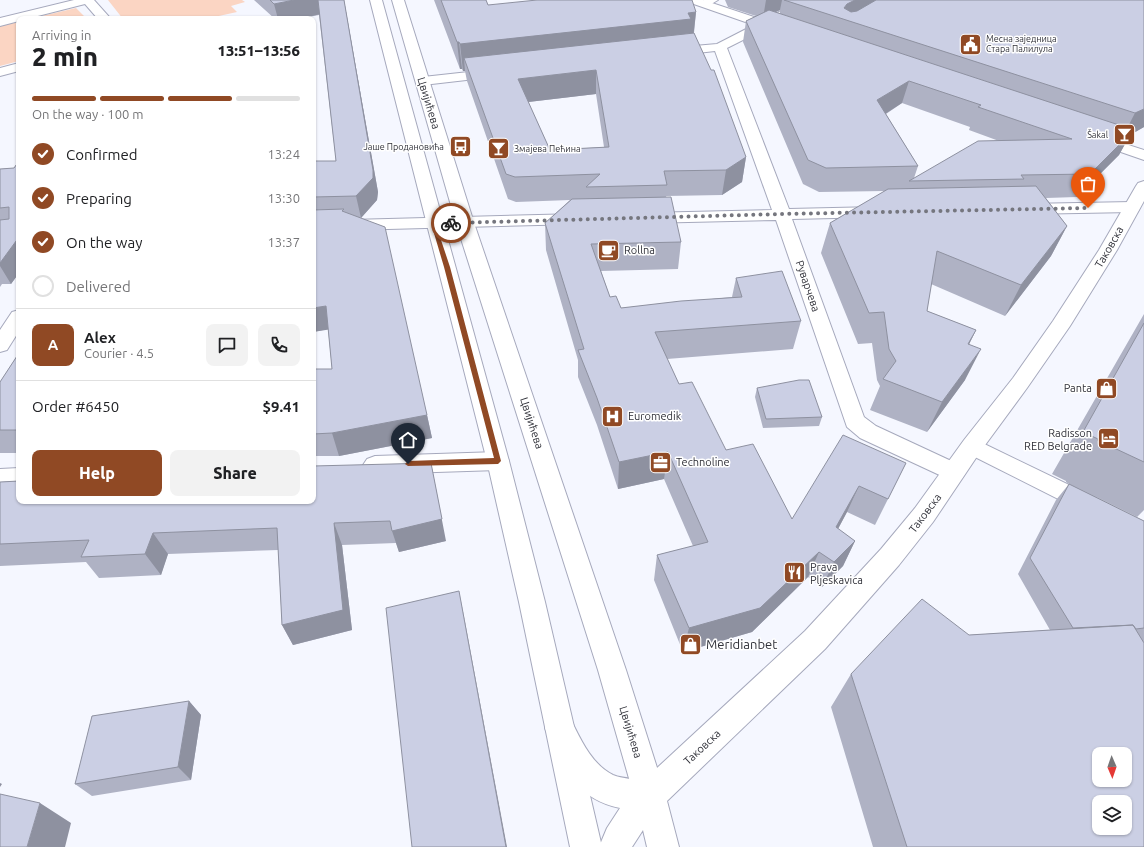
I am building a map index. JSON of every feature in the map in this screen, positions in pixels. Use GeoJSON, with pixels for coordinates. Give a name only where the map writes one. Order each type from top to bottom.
{"type":"FeatureCollection","features":[{"type":"Feature","properties":{"kind":"main road"},"geometry":{"type":"LineString","coordinates":[[24,16],[88,0],[102,16]]}},
{"type":"Feature","properties":{"kind":"main road"},"geometry":{"type":"LineString","coordinates":[[376,0],[498,461],[532,602],[586,847]]}},
{"type":"Feature","properties":{"kind":"main road","name":"Цвијићева"},"geometry":{"type":"LineString","coordinates":[[398,0],[465,222],[610,662],[650,796],[663,847]]}},
{"type":"Feature","properties":{"kind":"main road"},"geometry":{"type":"LineString","coordinates":[[658,54],[720,47],[812,0]]}},
{"type":"Feature","properties":{"kind":"main road"},"geometry":{"type":"LineString","coordinates":[[703,1],[764,25],[787,32]]}},
{"type":"Feature","properties":{"kind":"main road"},"geometry":{"type":"LineString","coordinates":[[0,22],[16,18]]}},
{"type":"Feature","properties":{"kind":"main road","name":"Руварчева"},"geometry":{"type":"LineString","coordinates":[[720,47],[782,214],[855,420],[868,432],[954,472]]}},
{"type":"Feature","properties":{"kind":"main road"},"geometry":{"type":"LineString","coordinates":[[0,72],[16,68]]}},
{"type":"Feature","properties":{"kind":"main road"},"geometry":{"type":"LineString","coordinates":[[423,81],[511,71]]}},
{"type":"Feature","properties":{"kind":"main road"},"geometry":{"type":"LineString","coordinates":[[1080,134],[1144,155]]}},
{"type":"Feature","properties":{"kind":"main road","name":"Таковска"},"geometry":{"type":"LineString","coordinates":[[616,847],[621,834],[635,813],[650,796],[815,640],[847,606],[924,516],[972,446],[1020,383],[1060,326],[1108,250],[1144,186]]}},
{"type":"Feature","properties":{"kind":"main road"},"geometry":{"type":"LineString","coordinates":[[1011,210],[1132,207]]}},
{"type":"Feature","properties":{"kind":"main road"},"geometry":{"type":"LineString","coordinates":[[629,218],[894,212]]}},
{"type":"Feature","properties":{"kind":"main road"},"geometry":{"type":"LineString","coordinates":[[316,226],[598,219]]}},
{"type":"Feature","properties":{"kind":"main road"},"geometry":{"type":"LineString","coordinates":[[0,345],[16,321]]}},
{"type":"Feature","properties":{"kind":"main road"},"geometry":{"type":"LineString","coordinates":[[353,466],[498,461]]}},
{"type":"Feature","properties":{"kind":"main road"},"geometry":{"type":"LineString","coordinates":[[0,478],[16,477]]}},
{"type":"Feature","properties":{"kind":"main road"},"geometry":{"type":"LineString","coordinates":[[560,728],[573,756],[583,771],[602,787],[634,796],[650,796]]}},
{"type":"Feature","properties":{"kind":"lane"},"geometry":{"type":"LineString","coordinates":[[972,446],[1103,511]]}},
{"type":"Feature","properties":{"kind":"shaded area"},"geometry":{"type":"Polygon","coordinates":[[[108,0],[242,0],[245,2],[231,6],[237,12],[219,16],[121,16],[108,0]]]}},
{"type":"Feature","properties":{"kind":"shaded area"},"geometry":{"type":"Polygon","coordinates":[[[76,8],[84,16],[42,16],[76,8]]]}},
{"type":"Feature","properties":{"kind":"shaded area"},"geometry":{"type":"Polygon","coordinates":[[[16,22],[16,62],[0,66],[0,26],[16,22]]]}},
{"type":"Feature","properties":{"kind":"building"},"geometry":{"type":"Polygon","coordinates":[[[270,0],[294,0],[274,4],[270,0]]]}},
{"type":"Feature","properties":{"kind":"building"},"geometry":{"type":"Polygon","coordinates":[[[318,0],[344,0],[373,170],[373,178],[356,196],[316,197],[316,161],[336,161],[318,0]]]}},
{"type":"Feature","properties":{"kind":"building"},"geometry":{"type":"Polygon","coordinates":[[[441,0],[486,0],[488,5],[537,0],[692,0],[696,12],[688,13],[691,19],[460,44],[457,42],[441,0]]]}},
{"type":"Feature","properties":{"kind":"building"},"geometry":{"type":"Polygon","coordinates":[[[784,0],[855,0],[847,4],[844,8],[851,12],[857,11],[876,0],[1144,0],[1144,109],[1135,113],[784,0]]]}},
{"type":"Feature","properties":{"kind":"building"},"geometry":{"type":"Polygon","coordinates":[[[769,10],[1119,125],[1116,127],[1132,132],[1090,174],[1021,175],[1024,179],[909,181],[978,141],[1072,139],[978,107],[981,105],[909,81],[877,100],[918,166],[826,168],[808,160],[746,21],[769,10]]]}},
{"type":"Feature","properties":{"kind":"building"},"geometry":{"type":"Polygon","coordinates":[[[694,33],[711,70],[714,70],[746,157],[726,170],[664,171],[667,185],[586,187],[600,174],[515,177],[506,174],[464,58],[694,33]],[[596,70],[518,79],[550,150],[609,147],[596,70]]]}},
{"type":"Feature","properties":{"kind":"building"},"geometry":{"type":"Polygon","coordinates":[[[16,165],[16,241],[0,263],[0,220],[9,219],[9,207],[0,208],[0,169],[14,168],[16,165]]]}},
{"type":"Feature","properties":{"kind":"building"},"geometry":{"type":"Polygon","coordinates":[[[1036,186],[1067,226],[1021,285],[937,251],[927,311],[976,330],[968,344],[981,349],[942,402],[883,379],[896,361],[889,349],[884,312],[869,313],[830,223],[888,189],[1036,186]]]}},
{"type":"Feature","properties":{"kind":"building"},"geometry":{"type":"Polygon","coordinates":[[[671,197],[681,242],[591,244],[610,297],[616,296],[621,308],[681,301],[742,297],[736,278],[782,271],[801,321],[655,332],[679,384],[692,382],[726,450],[753,444],[792,519],[843,435],[906,463],[888,499],[859,486],[836,527],[855,541],[834,562],[819,552],[760,608],[689,628],[657,555],[708,542],[668,452],[619,462],[597,398],[578,350],[584,349],[545,223],[572,199],[671,197]]]}},
{"type":"Feature","properties":{"kind":"building"},"geometry":{"type":"Polygon","coordinates":[[[344,209],[342,211],[385,227],[427,415],[332,433],[316,434],[316,369],[332,369],[326,306],[316,308],[316,210],[344,209]]]}},
{"type":"Feature","properties":{"kind":"building"},"geometry":{"type":"Polygon","coordinates":[[[1144,323],[1144,462],[1083,432],[1144,323]]]}},
{"type":"Feature","properties":{"kind":"building"},"geometry":{"type":"Polygon","coordinates":[[[16,358],[16,430],[0,430],[0,382],[16,358]]]}},
{"type":"Feature","properties":{"kind":"building"},"geometry":{"type":"Polygon","coordinates":[[[799,380],[809,380],[822,417],[766,419],[757,388],[799,380]]]}},
{"type":"Feature","properties":{"kind":"building"},"geometry":{"type":"Polygon","coordinates":[[[431,463],[442,519],[392,531],[390,521],[334,523],[343,610],[282,625],[277,528],[153,533],[145,554],[81,557],[89,540],[0,544],[0,482],[16,481],[16,504],[316,504],[316,466],[431,463]]]}},
{"type":"Feature","properties":{"kind":"building"},"geometry":{"type":"Polygon","coordinates":[[[1069,484],[1144,521],[1144,628],[1136,629],[1133,625],[1073,628],[1030,558],[1069,484]]]}},
{"type":"Feature","properties":{"kind":"building"},"geometry":{"type":"Polygon","coordinates":[[[459,591],[506,847],[412,847],[386,608],[459,591]]]}},
{"type":"Feature","properties":{"kind":"building"},"geometry":{"type":"Polygon","coordinates":[[[922,599],[969,635],[1133,625],[1144,643],[1144,847],[907,847],[851,674],[922,599]]]}},
{"type":"Feature","properties":{"kind":"building"},"geometry":{"type":"Polygon","coordinates":[[[189,701],[178,767],[75,784],[92,716],[189,701]]]}},
{"type":"Feature","properties":{"kind":"building"},"geometry":{"type":"Polygon","coordinates":[[[0,794],[40,803],[27,847],[0,847],[0,794]]]}},
{"type":"Feature","properties":{"kind":"way so far"},"geometry":{"type":"LineString","coordinates":[[451,223],[782,214],[1088,208]]}},
{"type":"Feature","properties":{"kind":"place","name":"Месна заједница Стара Палилула"},"geometry":{"type":"Point","coordinates":[970,44]}},
{"type":"Feature","properties":{"kind":"place","name":"Šakal"},"geometry":{"type":"Point","coordinates":[1124,135]}},
{"type":"Feature","properties":{"kind":"place","name":"Јаше Продановића"},"geometry":{"type":"Point","coordinates":[460,147]}},
{"type":"Feature","properties":{"kind":"place","name":"Змајева Пећина"},"geometry":{"type":"Point","coordinates":[498,149]}},
{"type":"Feature","properties":{"kind":"place","name":"Rollna"},"geometry":{"type":"Point","coordinates":[609,250]}},
{"type":"Feature","properties":{"kind":"place","name":"Panta"},"geometry":{"type":"Point","coordinates":[1107,388]}},
{"type":"Feature","properties":{"kind":"place","name":"Euromedik"},"geometry":{"type":"Point","coordinates":[612,416]}},
{"type":"Feature","properties":{"kind":"place","name":"Radisson RED Belgrade"},"geometry":{"type":"Point","coordinates":[1108,439]}},
{"type":"Feature","properties":{"kind":"place","name":"Technoline"},"geometry":{"type":"Point","coordinates":[661,462]}},
{"type":"Feature","properties":{"kind":"place","name":"Prava Pljeskavica"},"geometry":{"type":"Point","coordinates":[795,573]}},
{"type":"Feature","properties":{"kind":"place","name":"Meridianbet"},"geometry":{"type":"Point","coordinates":[690,644]}},
{"type":"Feature","properties":{"kind":"route"},"geometry":{"type":"LineString","coordinates":[[408,464],[498,461],[434,223],[451,223]]}}]}
